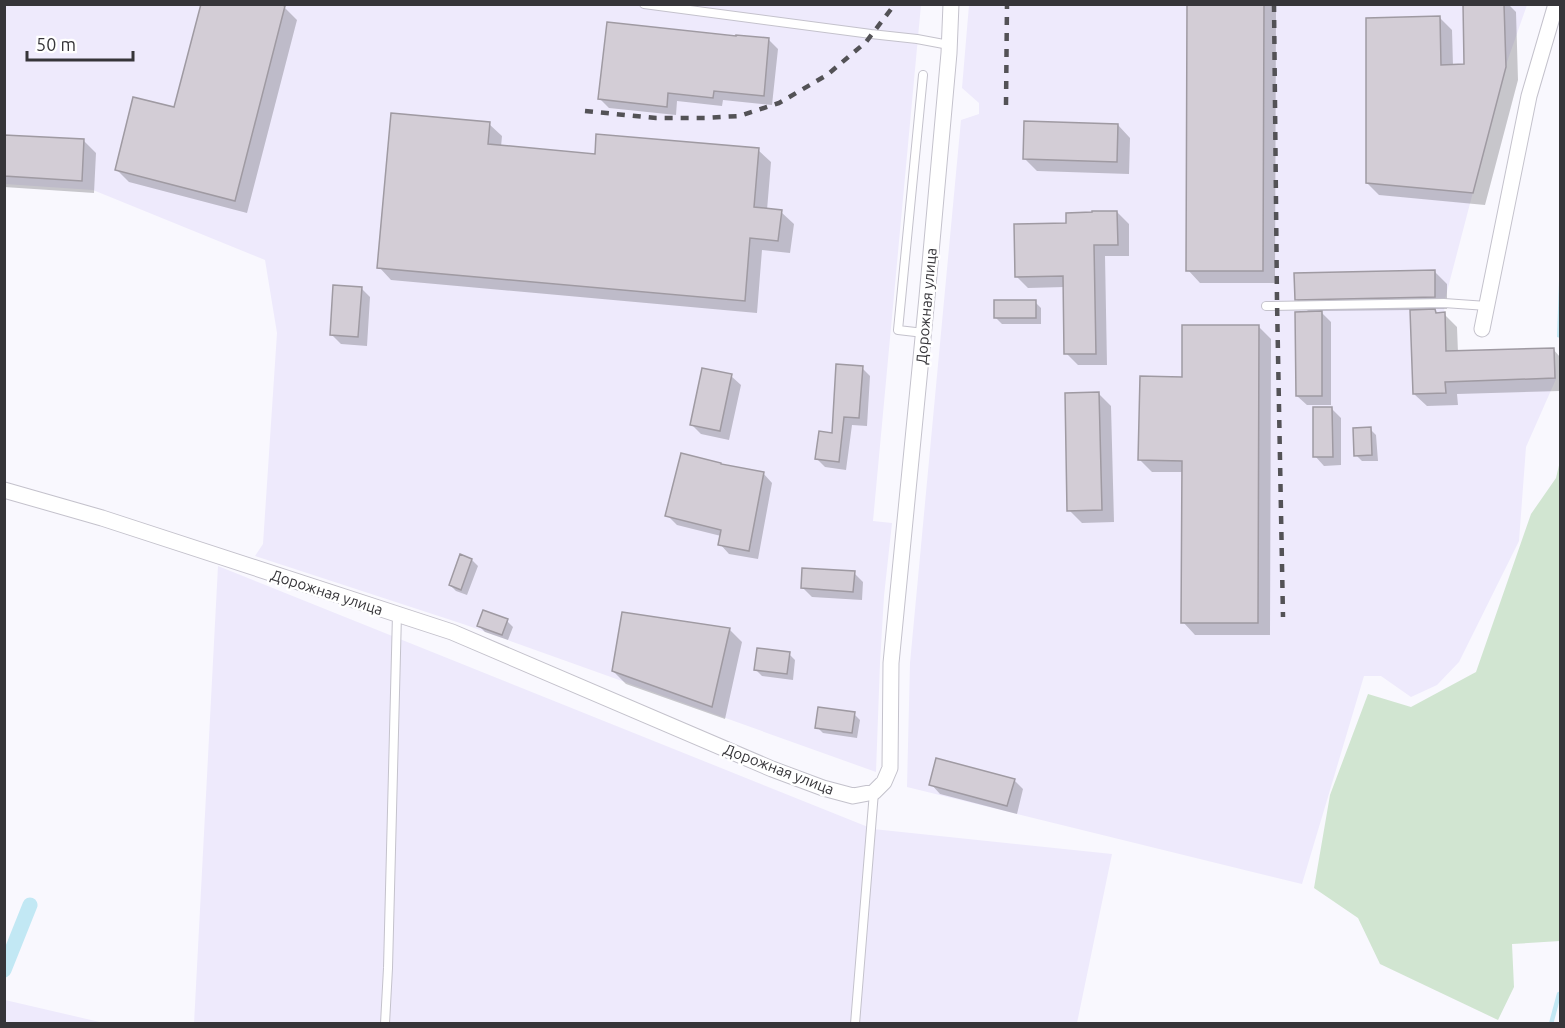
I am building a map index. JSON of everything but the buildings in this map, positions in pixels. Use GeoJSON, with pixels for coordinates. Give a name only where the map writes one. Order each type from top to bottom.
{"type":"FeatureCollection","features":[{"type":"Feature","properties":{"kind":"street","name":"Дорожная улица"},"geometry":{"type":"LineString","coordinates":[[4,490],[102,518],[452,632],[823,788],[853,796],[874,792],[884,782],[890,768],[891,663],[924,333],[951,4]]}},
{"type":"Feature","properties":{"kind":"street"},"geometry":{"type":"LineString","coordinates":[[1482,329],[1530,96],[1556,4]]}},
{"type":"Feature","properties":{"kind":"lane"},"geometry":{"type":"LineString","coordinates":[[644,4],[918,39],[949,45]]}},
{"type":"Feature","properties":{"kind":"lane"},"geometry":{"type":"LineString","coordinates":[[923,75],[898,330],[924,333]]}},
{"type":"Feature","properties":{"kind":"lane"},"geometry":{"type":"LineString","coordinates":[[1266,306],[1444,303],[1486,306]]}},
{"type":"Feature","properties":{"kind":"lane"},"geometry":{"type":"LineString","coordinates":[[385,1023],[397,614]]}},
{"type":"Feature","properties":{"kind":"lane"},"geometry":{"type":"LineString","coordinates":[[855,1023],[874,792]]}},
{"type":"Feature","properties":{"kind":"shaded area"},"geometry":{"type":"Polygon","coordinates":[[[4,5],[921,5],[873,521],[892,523],[884,596],[876,772],[463,624],[255,556],[263,544],[277,333],[265,260],[93,190],[5,184],[4,5]]]}},
{"type":"Feature","properties":{"kind":"shaded area"},"geometry":{"type":"Polygon","coordinates":[[[969,5],[1527,5],[1507,62],[1444,303],[1446,351],[1554,348],[1556,379],[1526,447],[1519,541],[1459,662],[1437,685],[1411,697],[1381,676],[1364,676],[1302,884],[907,787],[910,663],[961,120],[979,114],[979,103],[962,88],[969,5]]]}},
{"type":"Feature","properties":{"kind":"shaded area"},"geometry":{"type":"Polygon","coordinates":[[[218,566],[873,829],[1112,854],[1077,1023],[194,1024],[218,566]]]}},
{"type":"Feature","properties":{"kind":"shaded area"},"geometry":{"type":"Polygon","coordinates":[[[5,1000],[104,1023],[5,1023],[5,1000]]]}},
{"type":"Feature","properties":{"kind":"green space"},"geometry":{"type":"Polygon","coordinates":[[[1560,461],[1560,941],[1512,944],[1514,987],[1498,1020],[1380,964],[1358,918],[1314,888],[1330,795],[1368,694],[1411,707],[1476,672],[1531,514],[1556,478],[1560,461]]]}},
{"type":"Feature","properties":{"kind":"water"},"geometry":{"type":"Polygon","coordinates":[[[1560,253],[1560,338],[1557,337],[1560,253]]]}},
{"type":"Feature","properties":{"kind":"waterway"},"geometry":{"type":"LineString","coordinates":[[4,970],[30,905]]}},
{"type":"Feature","properties":{"kind":"waterway"},"geometry":{"type":"LineString","coordinates":[[1551,1024],[1559,994]]}},
{"type":"Feature","properties":{"kind":"railway"},"geometry":{"type":"LineString","coordinates":[[585,111],[656,118],[705,118],[739,116],[779,103],[827,75],[866,42],[895,4]]}},
{"type":"Feature","properties":{"kind":"railway"},"geometry":{"type":"LineString","coordinates":[[1006,105],[1007,4]]}},
{"type":"Feature","properties":{"kind":"railway"},"geometry":{"type":"LineString","coordinates":[[1274,4],[1283,617]]}}]}
